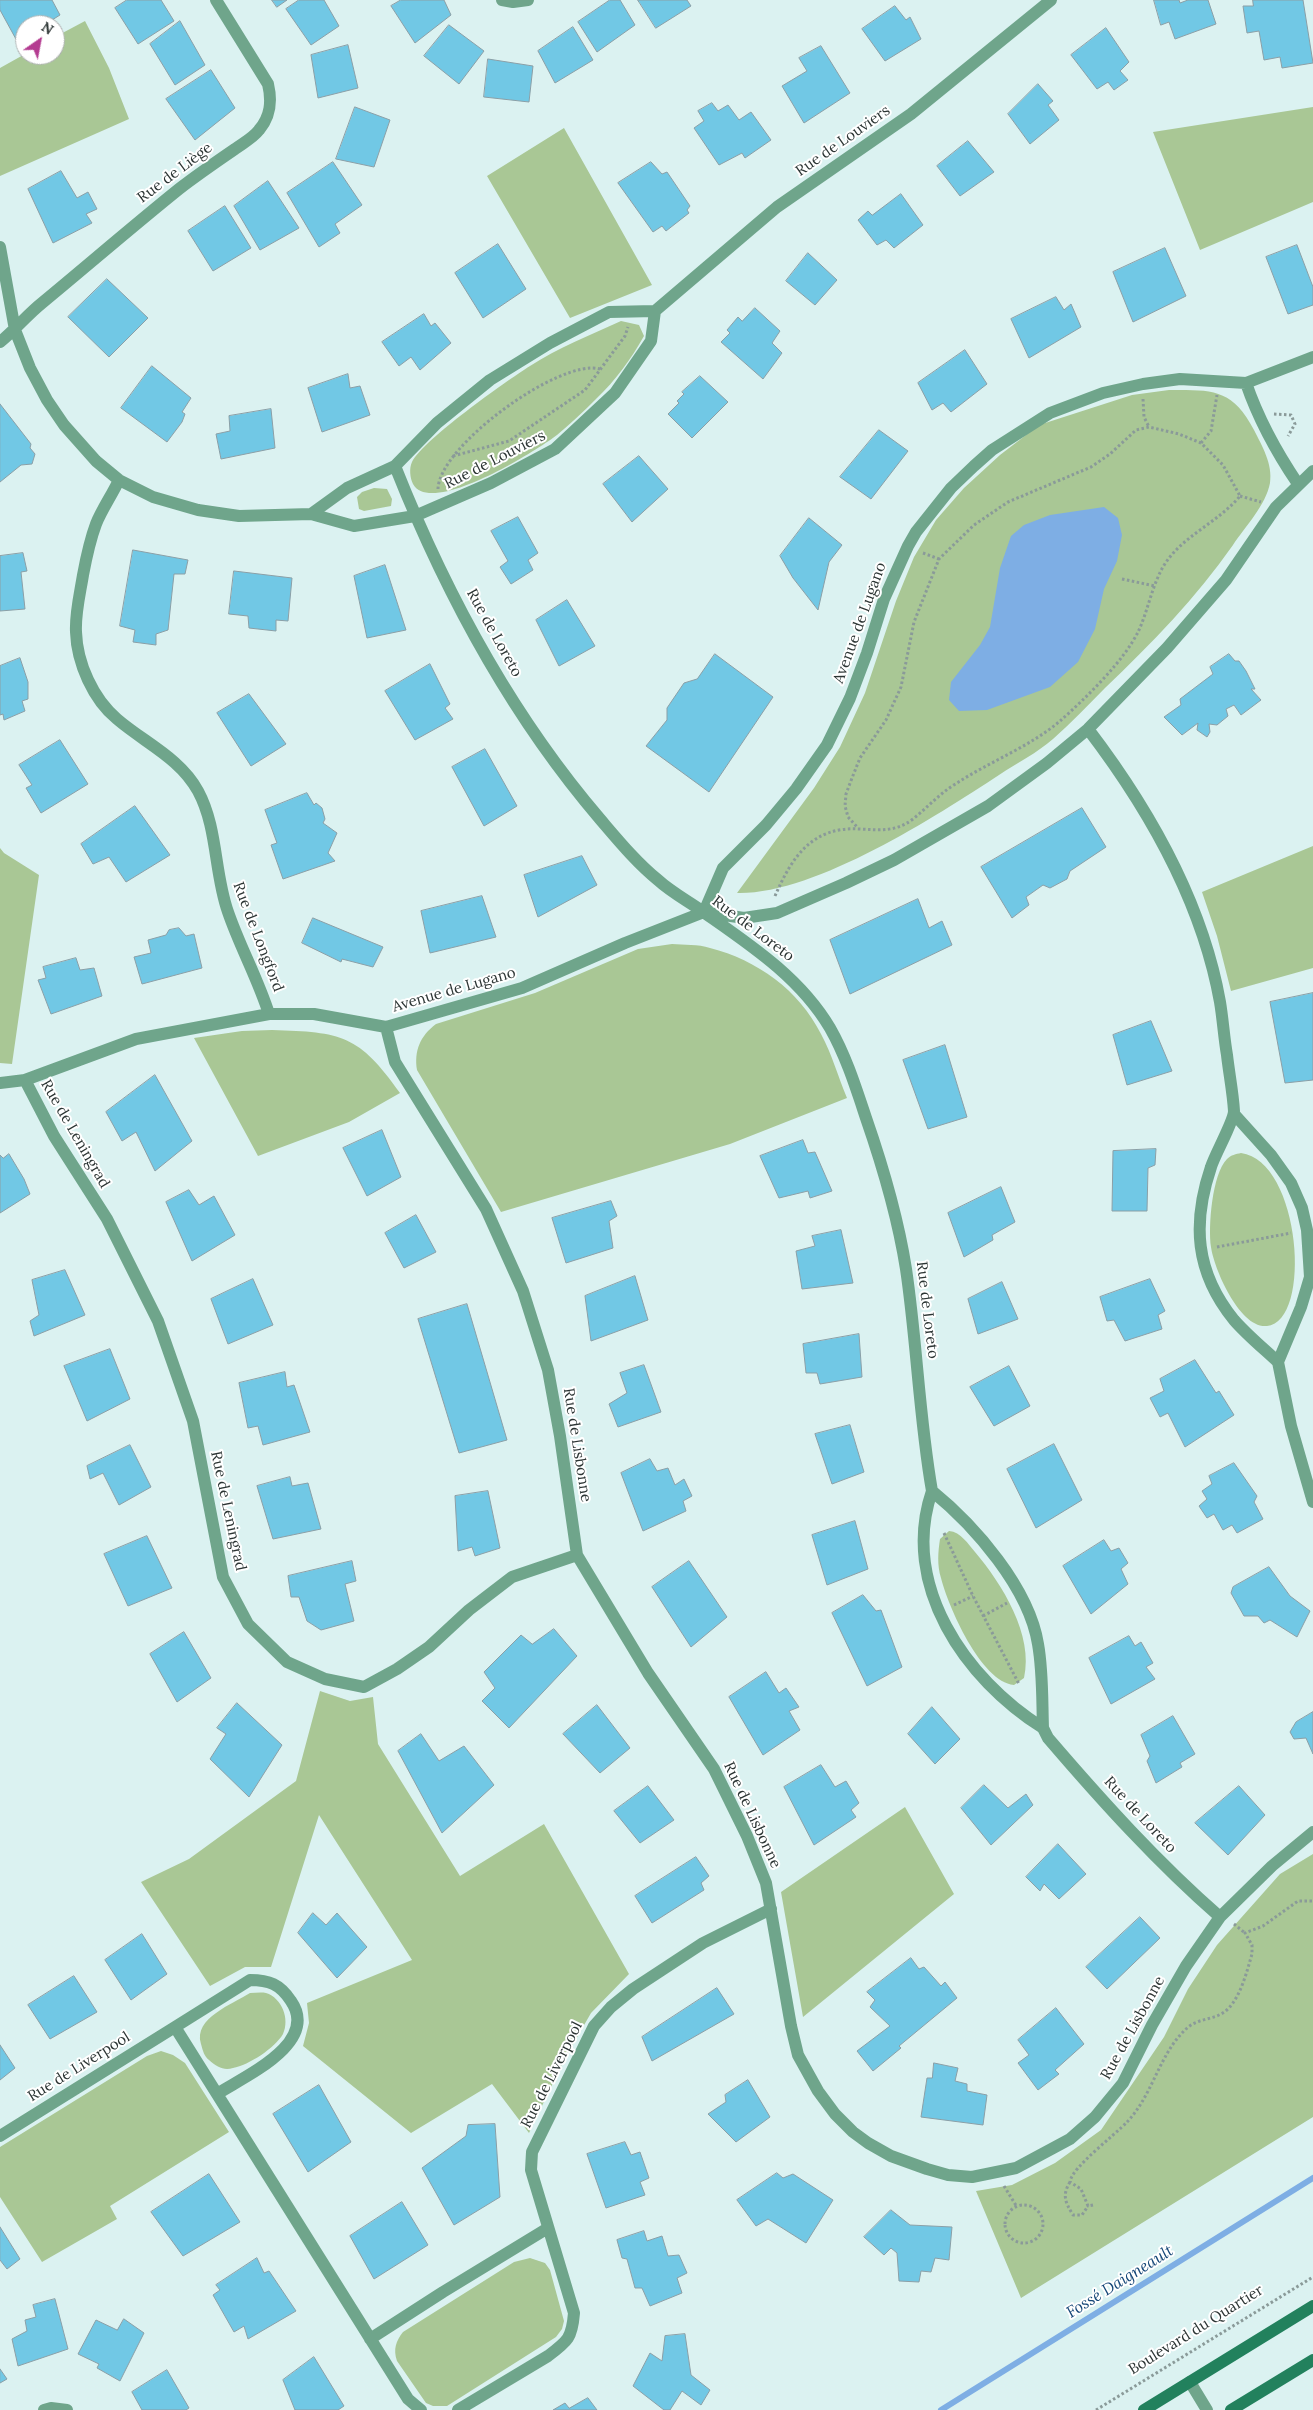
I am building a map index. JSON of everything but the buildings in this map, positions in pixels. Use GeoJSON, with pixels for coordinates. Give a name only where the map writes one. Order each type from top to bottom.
{"type":"FeatureCollection","features":[{"type":"Feature","properties":{"kind":"main road"},"geometry":{"type":"LineString","coordinates":[[1144,2410],[1160,2406],[1190,2382],[1313,2306]]}},
{"type":"Feature","properties":{"kind":"main road"},"geometry":{"type":"LineString","coordinates":[[1231,2410],[1313,2360]]}},
{"type":"Feature","properties":{"kind":"street","name":"Rue de Liège"},"geometry":{"type":"LineString","coordinates":[[0,342],[15,330],[40,304],[181,187],[259,131],[266,120],[270,109],[271,96],[268,84],[216,0]]}},
{"type":"Feature","properties":{"kind":"street"},"geometry":{"type":"LineString","coordinates":[[502,0],[513,2],[528,0]]}},
{"type":"Feature","properties":{"kind":"street","name":"Rue de Louviers"},"geometry":{"type":"LineString","coordinates":[[0,247],[15,330],[30,368],[51,406],[96,461],[119,480],[153,497],[198,510],[251,517],[311,514],[354,526],[415,516],[491,483],[555,448],[615,393],[651,341],[655,311],[777,207],[911,114],[1051,0]]}},
{"type":"Feature","properties":{"kind":"street"},"geometry":{"type":"LineString","coordinates":[[311,514],[347,488],[395,466],[437,423],[490,380],[550,344],[609,312],[655,311]]}},
{"type":"Feature","properties":{"kind":"street","name":"Avenue de Lugano"},"geometry":{"type":"LineString","coordinates":[[704,912],[723,868],[766,825],[796,789],[827,745],[850,698],[884,599],[916,532],[951,488],[992,450],[1050,413],[1103,393],[1143,384],[1180,379],[1246,382],[1313,357]]}},
{"type":"Feature","properties":{"kind":"street"},"geometry":{"type":"LineString","coordinates":[[1246,382],[1252,401],[1285,465],[1298,484]]}},
{"type":"Feature","properties":{"kind":"street","name":"Rue de Loreto"},"geometry":{"type":"LineString","coordinates":[[395,466],[415,516],[492,667],[548,753],[630,853],[658,881],[776,965],[807,996],[831,1029],[856,1087],[888,1191],[906,1267],[932,1491],[924,1514],[922,1537],[929,1582],[946,1627],[970,1662],[998,1693],[1024,1716],[1043,1728],[1048,1738],[1113,1812],[1189,1890],[1220,1917]]}},
{"type":"Feature","properties":{"kind":"street","name":"Avenue de Lugano"},"geometry":{"type":"LineString","coordinates":[[0,1084],[25,1080],[136,1040],[269,1014],[314,1014],[386,1027],[522,988],[625,943],[704,912],[744,918],[777,913],[894,860],[988,806],[1047,763],[1088,729],[1167,648],[1226,580],[1276,507],[1313,471]]}},
{"type":"Feature","properties":{"kind":"street","name":"Rue de Longford"},"geometry":{"type":"LineString","coordinates":[[119,480],[96,524],[86,562],[77,614],[76,632],[80,655],[87,678],[107,710],[174,761],[198,791],[208,814],[220,887],[228,913],[262,990],[269,1014]]}},
{"type":"Feature","properties":{"kind":"street"},"geometry":{"type":"LineString","coordinates":[[1088,729],[1135,794],[1163,842],[1184,888],[1206,948],[1220,1001],[1234,1114],[1216,1152],[1202,1193],[1198,1220],[1201,1250],[1218,1298],[1235,1321],[1278,1362]]}},
{"type":"Feature","properties":{"kind":"street","name":"Rue de Lisbonne"},"geometry":{"type":"LineString","coordinates":[[386,1027],[395,1062],[486,1209],[523,1291],[548,1370],[560,1436],[577,1555],[648,1673],[714,1769],[756,1855],[766,1883],[791,2026],[798,2055],[807,2074],[835,2114],[868,2143],[891,2156],[927,2170],[948,2176],[972,2177],[996,2174],[1016,2168],[1037,2159],[1070,2139],[1087,2125],[1124,2083],[1152,2025],[1186,1966],[1220,1917],[1272,1866],[1313,1832]]}},
{"type":"Feature","properties":{"kind":"street","name":"Rue de Leningrad"},"geometry":{"type":"LineString","coordinates":[[25,1080],[54,1136],[107,1219],[158,1321],[193,1421],[223,1577],[248,1624],[288,1662],[325,1679],[364,1687],[397,1670],[429,1647],[470,1610],[512,1577],[577,1555]]}},
{"type":"Feature","properties":{"kind":"street"},"geometry":{"type":"LineString","coordinates":[[1234,1114],[1271,1156],[1291,1183],[1302,1208],[1307,1230],[1310,1277],[1301,1307],[1278,1362],[1290,1426],[1313,1502]]}},
{"type":"Feature","properties":{"kind":"street"},"geometry":{"type":"LineString","coordinates":[[932,1491],[960,1513],[997,1561],[1021,1597],[1034,1626],[1038,1645],[1043,1728]]}},
{"type":"Feature","properties":{"kind":"street","name":"Rue de Liverpool"},"geometry":{"type":"LineString","coordinates":[[458,2410],[548,2356],[562,2346],[572,2333],[574,2312],[531,2170],[532,2152],[594,2026],[611,2007],[633,1989],[703,1943],[771,1909]]}},
{"type":"Feature","properties":{"kind":"street","name":"Rue de Liverpool"},"geometry":{"type":"LineString","coordinates":[[0,2136],[250,1980],[264,1980],[275,1984],[285,1992],[294,2004],[299,2019],[297,2029],[290,2043],[282,2052],[217,2094]]}},
{"type":"Feature","properties":{"kind":"street"},"geometry":{"type":"LineString","coordinates":[[175,2027],[408,2399],[421,2410]]}},
{"type":"Feature","properties":{"kind":"street"},"geometry":{"type":"LineString","coordinates":[[370,2339],[548,2228]]}},
{"type":"Feature","properties":{"kind":"street"},"geometry":{"type":"LineString","coordinates":[[1190,2382],[1207,2410]]}},
{"type":"Feature","properties":{"kind":"street"},"geometry":{"type":"LineString","coordinates":[[44,2410],[51,2408],[67,2410]]}},
{"type":"Feature","properties":{"kind":"path"},"geometry":{"type":"LineString","coordinates":[[453,456],[510,441],[585,390],[625,336],[627,328],[655,311]]}},
{"type":"Feature","properties":{"kind":"path"},"geometry":{"type":"LineString","coordinates":[[437,507],[438,482],[453,456],[483,424],[530,392],[557,377],[592,367],[600,369]]}},
{"type":"Feature","properties":{"kind":"path"},"geometry":{"type":"LineString","coordinates":[[1201,443],[1211,431],[1216,408],[1218,380]]}},
{"type":"Feature","properties":{"kind":"path"},"geometry":{"type":"LineString","coordinates":[[1143,384],[1144,417],[1149,427]]}},
{"type":"Feature","properties":{"kind":"path"},"geometry":{"type":"LineString","coordinates":[[773,901],[783,879],[803,847],[819,836],[858,828],[878,831],[900,828],[914,818],[936,797],[958,782],[1060,721],[1124,657],[1138,631],[1164,567],[1178,548],[1228,510],[1240,496],[1223,465],[1201,443],[1179,434],[1149,427],[1136,430],[1110,454],[1091,467],[993,510],[938,559],[914,622],[901,687],[886,720],[860,758],[846,794],[848,817],[858,828]]}},
{"type":"Feature","properties":{"kind":"path"},"geometry":{"type":"LineString","coordinates":[[1122,578],[1155,586]]}},
{"type":"Feature","properties":{"kind":"path"},"geometry":{"type":"LineString","coordinates":[[1060,721],[1063,726]]}},
{"type":"Feature","properties":{"kind":"path"},"geometry":{"type":"LineString","coordinates":[[1228,1245],[1295,1232]]}},
{"type":"Feature","properties":{"kind":"path"},"geometry":{"type":"LineString","coordinates":[[944,1533],[983,1616],[1019,1684]]}},
{"type":"Feature","properties":{"kind":"path"},"geometry":{"type":"LineString","coordinates":[[950,1607],[974,1596]]}},
{"type":"Feature","properties":{"kind":"path"},"geometry":{"type":"LineString","coordinates":[[983,1616],[1010,1602]]}},
{"type":"Feature","properties":{"kind":"path"},"geometry":{"type":"LineString","coordinates":[[1245,1933],[1263,1926],[1298,1901],[1313,1901]]}},
{"type":"Feature","properties":{"kind":"path"},"geometry":{"type":"LineString","coordinates":[[1093,2205],[1088,2206],[1082,2215],[1078,2217],[1073,2214],[1064,2197],[1064,2191],[1076,2168],[1099,2150],[1135,2113],[1171,2048],[1186,2028],[1228,2009],[1234,2000],[1252,1954],[1252,1945],[1245,1933],[1232,1923]]}},
{"type":"Feature","properties":{"kind":"path"},"geometry":{"type":"LineString","coordinates":[[996,2174],[1017,2207]]}},
{"type":"Feature","properties":{"kind":"path"},"geometry":{"type":"LineString","coordinates":[[1070,2182],[1081,2189],[1088,2206]]}},
{"type":"Feature","properties":{"kind":"path"},"geometry":{"type":"LineString","coordinates":[[1030,2206],[1035,2208],[1042,2219],[1042,2231],[1034,2240],[1022,2243],[1007,2232],[1006,2220],[1008,2214],[1017,2207],[1030,2206]]}},
{"type":"Feature","properties":{"kind":"path","name":"Boulevard du Quartier"},"geometry":{"type":"LineString","coordinates":[[1096,2410],[1313,2277]]}},
{"type":"Feature","properties":{"kind":"green space"},"geometry":{"type":"Polygon","coordinates":[[[85,21],[109,68],[129,119],[0,176],[0,68],[15,60],[15,65],[65,65],[65,32],[85,21]]]}},
{"type":"Feature","properties":{"kind":"green space"},"geometry":{"type":"Polygon","coordinates":[[[1313,107],[1313,202],[1200,250],[1153,132],[1313,107]]]}},
{"type":"Feature","properties":{"kind":"green space"},"geometry":{"type":"Polygon","coordinates":[[[564,128],[652,285],[570,318],[487,176],[564,128]]]}},
{"type":"Feature","properties":{"kind":"green space"},"geometry":{"type":"Polygon","coordinates":[[[621,321],[639,325],[644,336],[617,377],[557,435],[507,466],[461,487],[440,493],[423,492],[413,484],[410,467],[419,452],[466,411],[541,359],[621,321]]]}},
{"type":"Feature","properties":{"kind":"green space"},"geometry":{"type":"Polygon","coordinates":[[[1169,390],[1197,390],[1219,394],[1229,399],[1246,416],[1266,455],[1270,469],[1271,476],[1268,491],[1260,508],[1204,584],[1156,637],[1073,720],[1053,739],[1034,753],[908,831],[837,868],[768,890],[737,893],[814,788],[840,747],[865,693],[896,601],[914,557],[936,520],[964,488],[1000,455],[1039,425],[1132,395],[1169,390]]]}},
{"type":"Feature","properties":{"kind":"green space"},"geometry":{"type":"Polygon","coordinates":[[[374,488],[387,489],[392,499],[391,506],[364,511],[359,509],[357,497],[362,492],[374,488]]]}},
{"type":"Feature","properties":{"kind":"green space"},"geometry":{"type":"Polygon","coordinates":[[[1313,846],[1313,968],[1231,991],[1217,936],[1202,892],[1313,846]]]}},
{"type":"Feature","properties":{"kind":"green space"},"geometry":{"type":"Polygon","coordinates":[[[0,848],[4,853],[39,875],[12,1064],[0,1063],[0,848]]]}},
{"type":"Feature","properties":{"kind":"green space"},"geometry":{"type":"Polygon","coordinates":[[[672,944],[701,946],[727,953],[760,969],[789,991],[812,1018],[821,1034],[847,1098],[730,1144],[501,1212],[417,1070],[416,1056],[422,1039],[436,1024],[535,993],[638,949],[672,944]]]}},
{"type":"Feature","properties":{"kind":"green space"},"geometry":{"type":"Polygon","coordinates":[[[272,1030],[316,1033],[347,1040],[373,1059],[400,1093],[349,1122],[258,1156],[194,1038],[242,1031],[272,1030]]]}},
{"type":"Feature","properties":{"kind":"green space"},"geometry":{"type":"Polygon","coordinates":[[[1241,1153],[1261,1163],[1277,1183],[1288,1210],[1294,1241],[1295,1272],[1291,1298],[1282,1318],[1267,1326],[1257,1324],[1247,1318],[1238,1308],[1217,1269],[1211,1247],[1212,1201],[1218,1176],[1227,1159],[1241,1153]]]}},
{"type":"Feature","properties":{"kind":"green space"},"geometry":{"type":"Polygon","coordinates":[[[949,1531],[961,1536],[975,1552],[995,1579],[1013,1611],[1020,1628],[1026,1662],[1024,1678],[1014,1685],[1002,1681],[990,1671],[978,1657],[958,1623],[941,1578],[938,1558],[940,1539],[949,1531]]]}},
{"type":"Feature","properties":{"kind":"green space"},"geometry":{"type":"Polygon","coordinates":[[[320,1691],[350,1701],[373,1697],[378,1744],[460,1876],[544,1824],[629,1974],[591,2013],[564,2060],[529,2133],[492,2084],[411,2133],[303,2046],[309,2023],[307,2003],[412,1960],[319,1815],[271,1967],[245,1967],[210,1986],[141,1882],[189,1859],[296,1781],[320,1691]]]}},
{"type":"Feature","properties":{"kind":"green space"},"geometry":{"type":"Polygon","coordinates":[[[905,1807],[954,1894],[803,2017],[781,1892],[905,1807]]]}},
{"type":"Feature","properties":{"kind":"green space"},"geometry":{"type":"Polygon","coordinates":[[[1313,1854],[1313,2117],[1021,2298],[976,2191],[1012,2185],[1055,2163],[1101,2130],[1164,2037],[1188,1989],[1217,1945],[1280,1874],[1313,1854]]]}},
{"type":"Feature","properties":{"kind":"green space"},"geometry":{"type":"Polygon","coordinates":[[[250,1993],[266,1993],[276,1999],[285,2016],[286,2022],[283,2034],[274,2045],[254,2060],[233,2068],[221,2068],[209,2060],[204,2053],[200,2035],[203,2027],[216,2013],[250,1993]]]}},
{"type":"Feature","properties":{"kind":"green space"},"geometry":{"type":"Polygon","coordinates":[[[161,2051],[173,2055],[185,2063],[229,2132],[110,2206],[117,2219],[42,2262],[0,2197],[0,2147],[147,2056],[161,2051]]]}},
{"type":"Feature","properties":{"kind":"green space"},"geometry":{"type":"Polygon","coordinates":[[[530,2258],[545,2263],[550,2270],[564,2321],[562,2329],[556,2337],[447,2406],[433,2406],[426,2403],[397,2361],[395,2349],[403,2332],[514,2262],[530,2258]]]}},
{"type":"Feature","properties":{"kind":"water"},"geometry":{"type":"Polygon","coordinates":[[[1104,507],[1118,518],[1122,535],[1117,561],[1104,589],[1095,629],[1078,662],[1050,687],[987,710],[959,711],[949,700],[951,682],[980,645],[990,627],[1000,568],[1011,536],[1024,525],[1050,515],[1104,507]]]}},
{"type":"Feature","properties":{"kind":"waterway","name":"Fossé Daigneault"},"geometry":{"type":"LineString","coordinates":[[941,2410],[1313,2178]]}}]}
